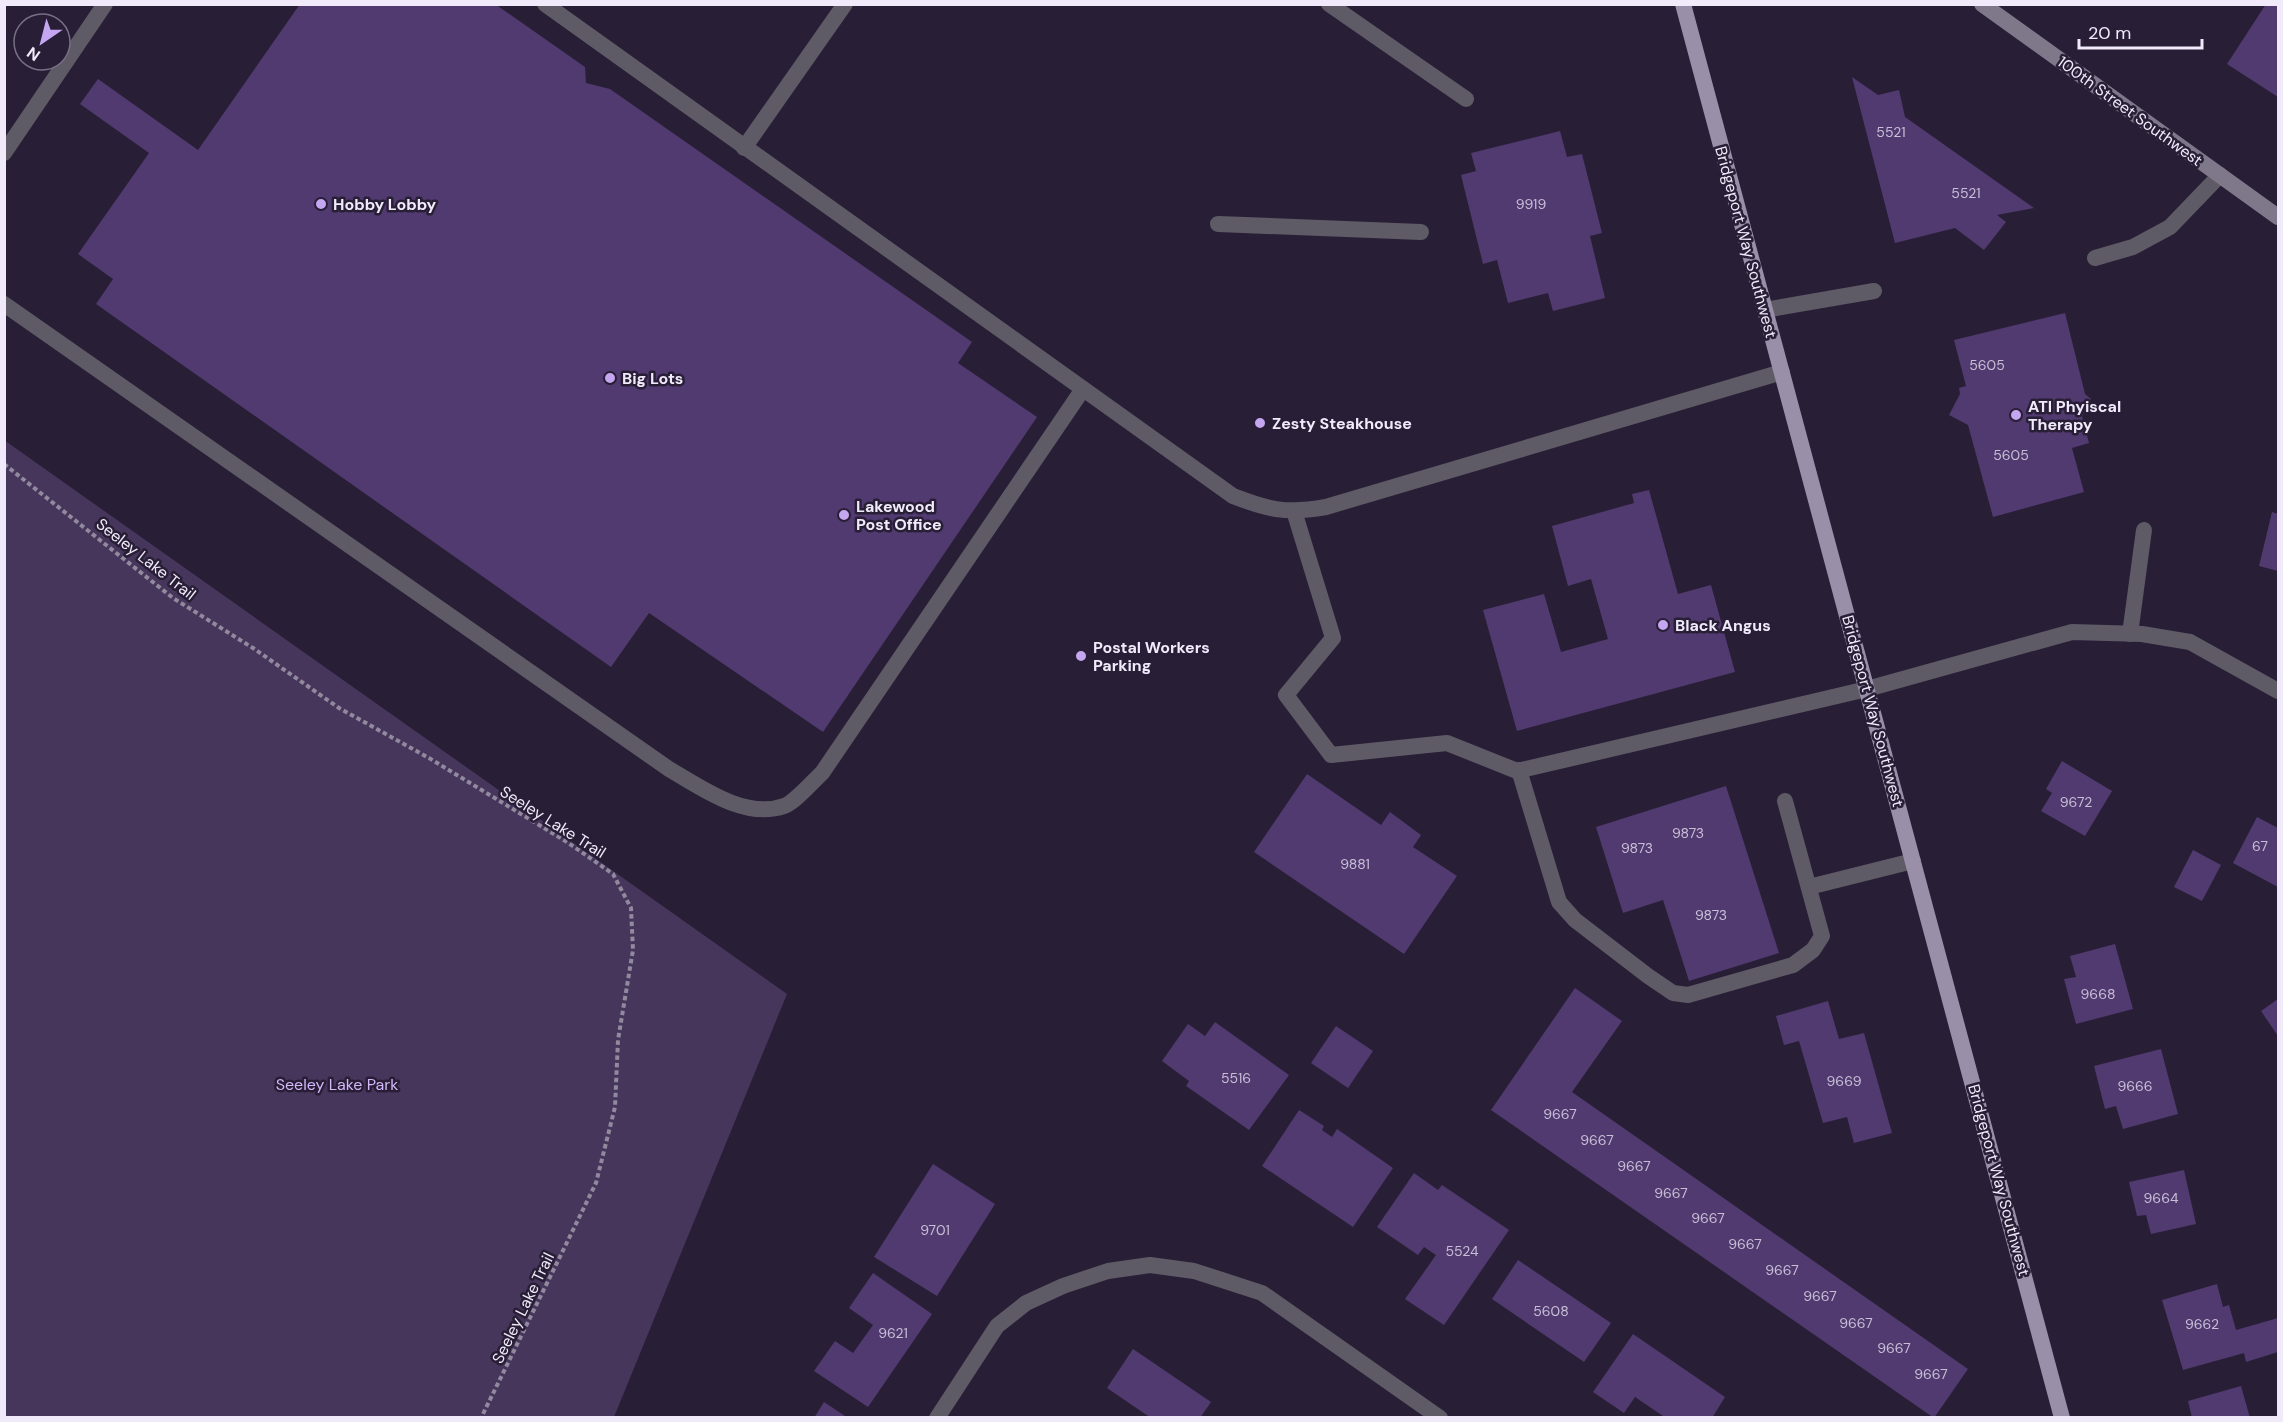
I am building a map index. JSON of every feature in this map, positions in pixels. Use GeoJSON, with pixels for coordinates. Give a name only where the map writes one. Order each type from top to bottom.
{"type":"FeatureCollection","features":[{"type":"Feature","properties":{"kind":"main road","name":"Bridgeport Way Southwest"},"geometry":{"type":"LineString","coordinates":[[1683,4],[2062,1418]]}},
{"type":"Feature","properties":{"kind":"main road","name":"100th Street Southwest"},"geometry":{"type":"LineString","coordinates":[[1989,8],[2278,217]]}},
{"type":"Feature","properties":{"kind":"street"},"geometry":{"type":"LineString","coordinates":[[4,153],[105,4]]}},
{"type":"Feature","properties":{"kind":"street"},"geometry":{"type":"LineString","coordinates":[[545,4],[1233,496],[1269,510],[1294,511],[1326,507],[1782,372]]}},
{"type":"Feature","properties":{"kind":"street"},"geometry":{"type":"LineString","coordinates":[[744,148],[845,4]]}},
{"type":"Feature","properties":{"kind":"street"},"geometry":{"type":"LineString","coordinates":[[1329,4],[1466,99]]}},
{"type":"Feature","properties":{"kind":"street"},"geometry":{"type":"LineString","coordinates":[[2095,258],[2133,247],[2170,227],[2220,175]]}},
{"type":"Feature","properties":{"kind":"street"},"geometry":{"type":"LineString","coordinates":[[1218,224],[1421,232]]}},
{"type":"Feature","properties":{"kind":"street"},"geometry":{"type":"LineString","coordinates":[[1765,310],[1874,291]]}},
{"type":"Feature","properties":{"kind":"street"},"geometry":{"type":"LineString","coordinates":[[4,304],[669,769],[716,796],[756,809],[785,806],[822,773],[1083,389]]}},
{"type":"Feature","properties":{"kind":"street"},"geometry":{"type":"LineString","coordinates":[[1294,511],[1333,638],[1286,695],[1331,755],[1447,743],[1519,770],[1867,688],[2072,632],[2130,634],[2190,642],[2278,691]]}},
{"type":"Feature","properties":{"kind":"street"},"geometry":{"type":"LineString","coordinates":[[2130,634],[2144,530]]}},
{"type":"Feature","properties":{"kind":"street"},"geometry":{"type":"LineString","coordinates":[[1519,770],[1559,902],[1575,920],[1673,993],[1688,995],[1793,966],[1813,950],[1822,936],[1785,801]]}},
{"type":"Feature","properties":{"kind":"street"},"geometry":{"type":"LineString","coordinates":[[1809,887],[1913,861]]}},
{"type":"Feature","properties":{"kind":"street"},"geometry":{"type":"LineString","coordinates":[[937,1418],[997,1326],[1026,1303],[1063,1286],[1108,1271],[1150,1265],[1194,1271],[1262,1293],[1440,1418]]}},
{"type":"Feature","properties":{"kind":"path","name":"Seeley Lake Trail"},"geometry":{"type":"LineString","coordinates":[[4,464],[173,598],[253,648],[339,708],[429,758],[567,842],[613,874],[631,908],[633,950],[618,1040],[615,1107],[596,1183],[481,1418]]}},
{"type":"Feature","properties":{"kind":"green space","name":"Seeley Lake Park"},"geometry":{"type":"Polygon","coordinates":[[[4,440],[787,994],[614,1417],[5,1417],[4,440]]]}},
{"type":"Feature","properties":{"kind":"building"},"geometry":{"type":"Polygon","coordinates":[[[300,4],[495,4],[585,67],[586,83],[610,89],[972,342],[958,363],[1037,417],[823,732],[649,613],[611,667],[96,304],[113,279],[78,254],[149,153],[80,104],[98,79],[198,150],[300,4]]]}},
{"type":"Feature","properties":{"kind":"building"},"geometry":{"type":"Polygon","coordinates":[[[2266,4],[2278,4],[2278,97],[2227,64],[2266,4]]]}},
{"type":"Feature","properties":{"kind":"building"},"geometry":{"type":"Polygon","coordinates":[[[1852,77],[1878,95],[1899,90],[1905,117],[2034,208],[1997,215],[2006,222],[1984,250],[1955,228],[1895,243],[1852,77]]]}},
{"type":"Feature","properties":{"kind":"building"},"geometry":{"type":"Polygon","coordinates":[[[1560,131],[1567,157],[1582,154],[1602,233],[1590,236],[1605,298],[1553,311],[1548,293],[1508,303],[1497,260],[1483,264],[1461,175],[1476,171],[1471,153],[1560,131]]]}},
{"type":"Feature","properties":{"kind":"building","name":"ATI Phyiscal Therapy"},"geometry":{"type":"Polygon","coordinates":[[[2065,313],[2085,394],[2091,399],[2082,416],[2089,443],[2072,448],[2084,492],[1993,517],[1968,425],[1949,415],[1960,394],[1959,388],[1966,386],[1954,340],[2065,313]]]}},
{"type":"Feature","properties":{"kind":"building","name":"Black Angus"},"geometry":{"type":"Polygon","coordinates":[[[1649,490],[1678,594],[1711,585],[1735,672],[1517,731],[1483,610],[1544,594],[1561,652],[1608,639],[1591,579],[1568,586],[1552,526],[1634,503],[1632,494],[1649,490]]]}},
{"type":"Feature","properties":{"kind":"building"},"geometry":{"type":"Polygon","coordinates":[[[2272,512],[2278,514],[2278,571],[2259,566],[2272,512]]]}},
{"type":"Feature","properties":{"kind":"building"},"geometry":{"type":"Polygon","coordinates":[[[2062,761],[2112,791],[2085,836],[2041,811],[2052,793],[2046,789],[2062,761]]]}},
{"type":"Feature","properties":{"kind":"building"},"geometry":{"type":"Polygon","coordinates":[[[1307,774],[1381,825],[1390,812],[1421,835],[1413,847],[1457,876],[1404,954],[1254,852],[1307,774]]]}},
{"type":"Feature","properties":{"kind":"building"},"geometry":{"type":"Polygon","coordinates":[[[1726,786],[1779,953],[1689,981],[1663,900],[1623,913],[1596,827],[1726,786]]]}},
{"type":"Feature","properties":{"kind":"building"},"geometry":{"type":"Polygon","coordinates":[[[2257,817],[2278,828],[2278,887],[2233,863],[2257,817]]]}},
{"type":"Feature","properties":{"kind":"building"},"geometry":{"type":"Polygon","coordinates":[[[2193,850],[2221,865],[2202,901],[2174,887],[2193,850]]]}},
{"type":"Feature","properties":{"kind":"building"},"geometry":{"type":"Polygon","coordinates":[[[2115,944],[2133,1009],[2076,1024],[2064,979],[2076,977],[2070,956],[2115,944]]]}},
{"type":"Feature","properties":{"kind":"building"},"geometry":{"type":"Polygon","coordinates":[[[1575,988],[1622,1021],[1572,1092],[1968,1369],[1934,1418],[1491,1110],[1575,988]]]}},
{"type":"Feature","properties":{"kind":"building"},"geometry":{"type":"Polygon","coordinates":[[[2278,999],[2278,1036],[2261,1011],[2278,999]]]}},
{"type":"Feature","properties":{"kind":"building"},"geometry":{"type":"Polygon","coordinates":[[[1828,1001],[1839,1039],[1864,1033],[1892,1133],[1854,1143],[1847,1117],[1823,1123],[1799,1041],[1784,1045],[1776,1016],[1828,1001]]]}},
{"type":"Feature","properties":{"kind":"building"},"geometry":{"type":"Polygon","coordinates":[[[1215,1022],[1289,1075],[1249,1130],[1186,1086],[1189,1081],[1162,1061],[1188,1024],[1205,1036],[1215,1022]]]}},
{"type":"Feature","properties":{"kind":"building"},"geometry":{"type":"Polygon","coordinates":[[[1336,1026],[1373,1051],[1348,1088],[1311,1063],[1336,1026]]]}},
{"type":"Feature","properties":{"kind":"building"},"geometry":{"type":"Polygon","coordinates":[[[2161,1049],[2178,1114],[2123,1129],[2116,1106],[2105,1109],[2094,1066],[2161,1049]]]}},
{"type":"Feature","properties":{"kind":"building"},"geometry":{"type":"Polygon","coordinates":[[[1299,1110],[1324,1126],[1322,1130],[1332,1137],[1337,1129],[1393,1168],[1353,1227],[1262,1166],[1299,1110]]]}},
{"type":"Feature","properties":{"kind":"building"},"geometry":{"type":"Polygon","coordinates":[[[933,1164],[995,1204],[937,1296],[874,1257],[933,1164]]]}},
{"type":"Feature","properties":{"kind":"building"},"geometry":{"type":"Polygon","coordinates":[[[2184,1170],[2196,1224],[2151,1234],[2146,1215],[2137,1216],[2129,1182],[2184,1170]]]}},
{"type":"Feature","properties":{"kind":"building"},"geometry":{"type":"Polygon","coordinates":[[[1414,1173],[1438,1190],[1442,1185],[1509,1230],[1444,1325],[1405,1299],[1436,1255],[1424,1247],[1418,1255],[1377,1227],[1414,1173]]]}},
{"type":"Feature","properties":{"kind":"building"},"geometry":{"type":"Polygon","coordinates":[[[1518,1260],[1611,1323],[1584,1362],[1492,1299],[1518,1260]]]}},
{"type":"Feature","properties":{"kind":"building"},"geometry":{"type":"Polygon","coordinates":[[[873,1273],[932,1314],[868,1407],[814,1371],[835,1341],[853,1353],[873,1325],[849,1308],[873,1273]]]}},
{"type":"Feature","properties":{"kind":"building"},"geometry":{"type":"Polygon","coordinates":[[[2217,1284],[2223,1307],[2229,1305],[2236,1330],[2278,1318],[2278,1352],[2246,1362],[2244,1353],[2183,1370],[2162,1300],[2217,1284]]]}},
{"type":"Feature","properties":{"kind":"building"},"geometry":{"type":"Polygon","coordinates":[[[1633,1334],[1725,1397],[1712,1418],[1666,1418],[1635,1397],[1624,1413],[1593,1392],[1633,1334]]]}},
{"type":"Feature","properties":{"kind":"building"},"geometry":{"type":"Polygon","coordinates":[[[1133,1349],[1211,1402],[1200,1418],[1151,1418],[1107,1388],[1133,1349]]]}},
{"type":"Feature","properties":{"kind":"building"},"geometry":{"type":"Polygon","coordinates":[[[2241,1386],[2250,1418],[2192,1418],[2188,1401],[2241,1386]]]}},
{"type":"Feature","properties":{"kind":"building"},"geometry":{"type":"Polygon","coordinates":[[[824,1402],[848,1418],[814,1418],[824,1402]]]}},
{"type":"Feature","properties":{"kind":"place","name":"Hobby Lobby"},"geometry":{"type":"Point","coordinates":[321,204]}},
{"type":"Feature","properties":{"kind":"place","name":"Big Lots"},"geometry":{"type":"Point","coordinates":[610,378]}},
{"type":"Feature","properties":{"kind":"place","name":"ATI Phyiscal Therapy"},"geometry":{"type":"Point","coordinates":[2016,415]}},
{"type":"Feature","properties":{"kind":"place","name":"Zesty Steakhouse"},"geometry":{"type":"Point","coordinates":[1260,423]}},
{"type":"Feature","properties":{"kind":"place","name":"Lakewood Post Office"},"geometry":{"type":"Point","coordinates":[844,515]}},
{"type":"Feature","properties":{"kind":"place","name":"Black Angus"},"geometry":{"type":"Point","coordinates":[1663,625]}},
{"type":"Feature","properties":{"kind":"place","name":"Postal Workers Parking"},"geometry":{"type":"Point","coordinates":[1081,656]}}]}
